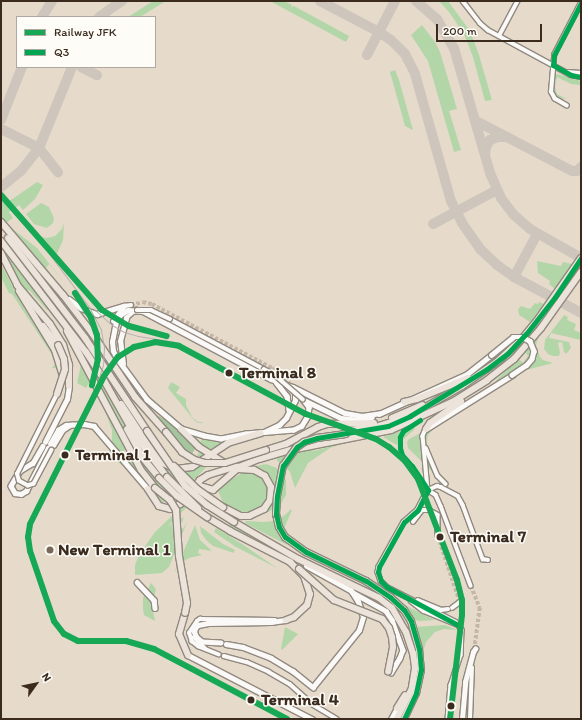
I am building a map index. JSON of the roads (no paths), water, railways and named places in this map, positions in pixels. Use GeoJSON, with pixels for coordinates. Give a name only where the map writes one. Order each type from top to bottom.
{"type":"FeatureCollection","features":[{"type":"Feature","properties":{"kind":"highway"},"geometry":{"type":"LineString","coordinates":[[1,222],[63,295],[92,333],[136,397],[182,452],[195,460],[205,463],[225,463],[286,444],[318,427],[327,424],[370,424],[382,421],[422,406],[462,386]]}},
{"type":"Feature","properties":{"kind":"highway"},"geometry":{"type":"LineString","coordinates":[[1,228],[78,328],[177,476],[189,490],[207,505],[298,559],[376,596],[386,602],[395,612],[410,645],[414,662],[415,679],[411,692],[397,719]]}},
{"type":"Feature","properties":{"kind":"highway"},"geometry":{"type":"LineString","coordinates":[[1,241],[56,312],[154,454],[172,468],[182,470],[192,467],[228,443],[260,433]]}},
{"type":"Feature","properties":{"kind":"highway"},"geometry":{"type":"LineString","coordinates":[[1,253],[17,285],[21,297],[59,358],[63,379],[59,392]]}},
{"type":"Feature","properties":{"kind":"highway"},"geometry":{"type":"LineString","coordinates":[[404,719],[417,688],[421,670],[420,656],[411,621],[396,601],[366,581],[293,544],[285,538],[279,526],[276,514],[277,496],[283,466],[297,447],[304,442],[348,432],[380,428],[410,416],[462,386],[487,369],[508,352],[526,334],[555,297],[581,258]]}},
{"type":"Feature","properties":{"kind":"highway"},"geometry":{"type":"LineString","coordinates":[[426,429],[430,423],[499,372],[518,355],[549,317],[581,272]]}},
{"type":"Feature","properties":{"kind":"highway"},"geometry":{"type":"LineString","coordinates":[[17,285],[46,319],[60,340],[69,360],[69,386]]}},
{"type":"Feature","properties":{"kind":"highway"},"geometry":{"type":"LineString","coordinates":[[56,312],[141,470],[155,488],[170,500],[176,510],[179,556],[187,603],[179,634],[188,655]]}},
{"type":"Feature","properties":{"kind":"highway"},"geometry":{"type":"LineString","coordinates":[[34,316],[50,333],[58,345],[64,359],[65,369],[59,392]]}},
{"type":"Feature","properties":{"kind":"highway"},"geometry":{"type":"LineString","coordinates":[[94,365],[140,443],[167,477],[207,517]]}},
{"type":"Feature","properties":{"kind":"highway"},"geometry":{"type":"LineString","coordinates":[[404,402],[437,392],[487,369]]}},
{"type":"Feature","properties":{"kind":"highway"},"geometry":{"type":"LineString","coordinates":[[148,489],[159,506],[170,509],[180,504],[196,485],[208,475],[239,467],[259,459],[290,450],[391,430],[438,410],[478,387]]}},
{"type":"Feature","properties":{"kind":"highway"},"geometry":{"type":"LineString","coordinates":[[123,415],[129,434],[136,446],[159,478],[177,496],[230,531],[290,562],[334,600],[382,619],[389,628],[392,638],[393,647],[389,672]]}},
{"type":"Feature","properties":{"kind":"highway"},"geometry":{"type":"LineString","coordinates":[[161,451],[197,489],[218,504],[241,516],[254,515],[264,509],[270,500],[271,491],[269,481],[260,473],[220,461],[199,447],[181,429]]}},
{"type":"Feature","properties":{"kind":"highway"},"geometry":{"type":"LineString","coordinates":[[196,485],[213,490],[239,467]]}},
{"type":"Feature","properties":{"kind":"highway"},"geometry":{"type":"LineString","coordinates":[[286,620],[301,612],[307,605],[309,595],[308,585],[299,569]]}},
{"type":"Feature","properties":{"kind":"highway"},"geometry":{"type":"LineString","coordinates":[[397,708],[411,682],[413,667],[410,645]]}},
{"type":"Feature","properties":{"kind":"street"},"geometry":{"type":"LineString","coordinates":[[463,1],[484,27],[574,76],[581,77]]}},
{"type":"Feature","properties":{"kind":"street"},"geometry":{"type":"LineString","coordinates":[[499,36],[518,1]]}},
{"type":"Feature","properties":{"kind":"street"},"geometry":{"type":"LineString","coordinates":[[567,106],[555,99],[551,92],[554,55],[581,3]]}},
{"type":"Feature","properties":{"kind":"street"},"geometry":{"type":"LineString","coordinates":[[566,71],[581,73]]}},
{"type":"Feature","properties":{"kind":"street"},"geometry":{"type":"LineString","coordinates":[[63,295],[81,308],[95,314],[102,314],[131,305]]}},
{"type":"Feature","properties":{"kind":"street"},"geometry":{"type":"LineString","coordinates":[[124,306],[115,318],[112,334],[113,351],[124,368],[147,400],[181,429],[204,436],[221,439],[246,434],[297,429],[305,423],[308,416],[308,407],[292,387],[270,372],[154,311],[140,309],[126,318],[119,345],[124,368]]}},
{"type":"Feature","properties":{"kind":"street"},"geometry":{"type":"LineString","coordinates":[[112,334],[117,319],[122,313],[130,309],[140,310],[271,379],[292,387],[348,414],[362,416],[380,413]]}},
{"type":"Feature","properties":{"kind":"street"},"geometry":{"type":"LineString","coordinates":[[303,399],[341,418],[356,420],[371,418],[467,374],[513,337],[521,336],[530,341],[534,351],[532,359],[525,367],[426,429],[423,436],[428,490],[422,510],[414,522]]}},
{"type":"Feature","properties":{"kind":"street"},"geometry":{"type":"LineString","coordinates":[[271,379],[282,387],[287,396],[288,413]]}},
{"type":"Feature","properties":{"kind":"street"},"geometry":{"type":"LineString","coordinates":[[69,386],[59,392],[17,474],[19,481],[28,486],[34,484],[58,430],[66,425],[90,424],[97,428],[121,460],[148,489]]}},
{"type":"Feature","properties":{"kind":"street"},"geometry":{"type":"LineString","coordinates":[[20,471],[33,463],[44,444],[67,400],[69,386]]}},
{"type":"Feature","properties":{"kind":"street"},"geometry":{"type":"LineString","coordinates":[[260,433],[279,425],[288,413],[295,398],[292,387]]}},
{"type":"Feature","properties":{"kind":"street"},"geometry":{"type":"LineString","coordinates":[[59,392],[11,486],[14,492],[19,494],[24,493],[29,487],[51,447],[63,431],[76,424]]}},
{"type":"Feature","properties":{"kind":"street"},"geometry":{"type":"LineString","coordinates":[[424,443],[438,476],[446,484]]}},
{"type":"Feature","properties":{"kind":"street"},"geometry":{"type":"LineString","coordinates":[[428,490],[437,486],[452,491],[461,501],[483,559],[488,560]]}},
{"type":"Feature","properties":{"kind":"street"},"geometry":{"type":"LineString","coordinates":[[428,490],[436,495],[442,506],[471,586]]}},
{"type":"Feature","properties":{"kind":"street"},"geometry":{"type":"LineString","coordinates":[[424,501],[418,510],[404,522],[379,567],[378,572],[384,584],[458,625],[463,633],[458,668],[451,685],[448,719]]}},
{"type":"Feature","properties":{"kind":"street"},"geometry":{"type":"LineString","coordinates":[[422,510],[429,510],[438,515],[438,536]]}},
{"type":"Feature","properties":{"kind":"street"},"geometry":{"type":"LineString","coordinates":[[237,523],[249,533],[386,611],[392,620],[403,650],[400,658],[389,672]]}},
{"type":"Feature","properties":{"kind":"street"},"geometry":{"type":"LineString","coordinates":[[137,582],[154,600],[155,608]]}},
{"type":"Feature","properties":{"kind":"street"},"geometry":{"type":"LineString","coordinates":[[194,632],[202,642],[224,643],[242,647],[271,658],[293,671],[312,686],[359,630],[363,617],[358,602],[351,591]]}},
{"type":"Feature","properties":{"kind":"street"},"geometry":{"type":"LineString","coordinates":[[407,598],[415,599],[442,611],[450,609],[460,602]]}},
{"type":"Feature","properties":{"kind":"street"},"geometry":{"type":"LineString","coordinates":[[286,620],[200,619],[190,629],[190,638],[199,647],[208,651],[247,662],[269,672],[290,684],[309,701]]}},
{"type":"Feature","properties":{"kind":"street"},"geometry":{"type":"LineString","coordinates":[[208,651],[194,638],[194,632],[198,625],[286,620]]}},
{"type":"Feature","properties":{"kind":"street"},"geometry":{"type":"LineString","coordinates":[[462,719],[465,682],[475,649]]}},
{"type":"Feature","properties":{"kind":"street"},"geometry":{"type":"LineString","coordinates":[[188,655],[312,719]]}},
{"type":"Feature","properties":{"kind":"street"},"geometry":{"type":"LineString","coordinates":[[470,719],[472,668]]}},
{"type":"Feature","properties":{"kind":"street"},"geometry":{"type":"LineString","coordinates":[[312,704],[337,719]]}},
{"type":"Feature","properties":{"kind":"street"},"geometry":{"type":"LineString","coordinates":[[391,719],[397,708]]}},
{"type":"Feature","properties":{"kind":"tunnel"},"geometry":{"type":"LineString","coordinates":[[131,305],[143,302],[152,304],[272,368],[290,383]]}},
{"type":"Feature","properties":{"kind":"tunnel"},"geometry":{"type":"LineString","coordinates":[[438,536],[460,602]]}},
{"type":"Feature","properties":{"kind":"tunnel"},"geometry":{"type":"LineString","coordinates":[[471,586],[480,608],[472,668]]}},
{"type":"Feature","properties":{"kind":"tram line"},"geometry":{"type":"LineString","coordinates":[[38,239],[89,307],[101,330],[104,347],[103,365],[93,396]]}},
{"type":"Feature","properties":{"kind":"tram line"},"geometry":{"type":"LineString","coordinates":[[94,309],[112,325],[124,332],[138,336],[176,342],[207,360]]}},
{"type":"Feature","properties":{"kind":"rail line","name":"JFK"},"geometry":{"type":"LineString","coordinates":[[1,195],[102,310],[129,326],[167,336]]}},
{"type":"Feature","properties":{"kind":"rail line","name":"JFK"},"geometry":{"type":"LineString","coordinates":[[75,293],[91,318],[97,335],[98,359],[92,385]]}},
{"type":"Feature","properties":{"kind":"rail line","name":"JFK"},"geometry":{"type":"LineString","coordinates":[[287,719],[154,649],[126,641],[78,641],[64,634],[54,621],[30,551],[28,537],[30,524],[104,376],[118,357],[134,347],[155,342],[179,346],[306,414],[376,439],[389,447],[405,461],[418,479],[457,580],[462,600],[462,615],[450,719]]}},
{"type":"Feature","properties":{"kind":"place","name":"Terminal 8"},"geometry":{"type":"Point","coordinates":[229,373]}},
{"type":"Feature","properties":{"kind":"place","name":"Terminal 1"},"geometry":{"type":"Point","coordinates":[65,455]}},
{"type":"Feature","properties":{"kind":"place","name":"Terminal 7"},"geometry":{"type":"Point","coordinates":[440,537]}},
{"type":"Feature","properties":{"kind":"place","name":"New Terminal 1"},"geometry":{"type":"Point","coordinates":[50,550]}},
{"type":"Feature","properties":{"kind":"place","name":"Terminal 4"},"geometry":{"type":"Point","coordinates":[251,700]}}]}
